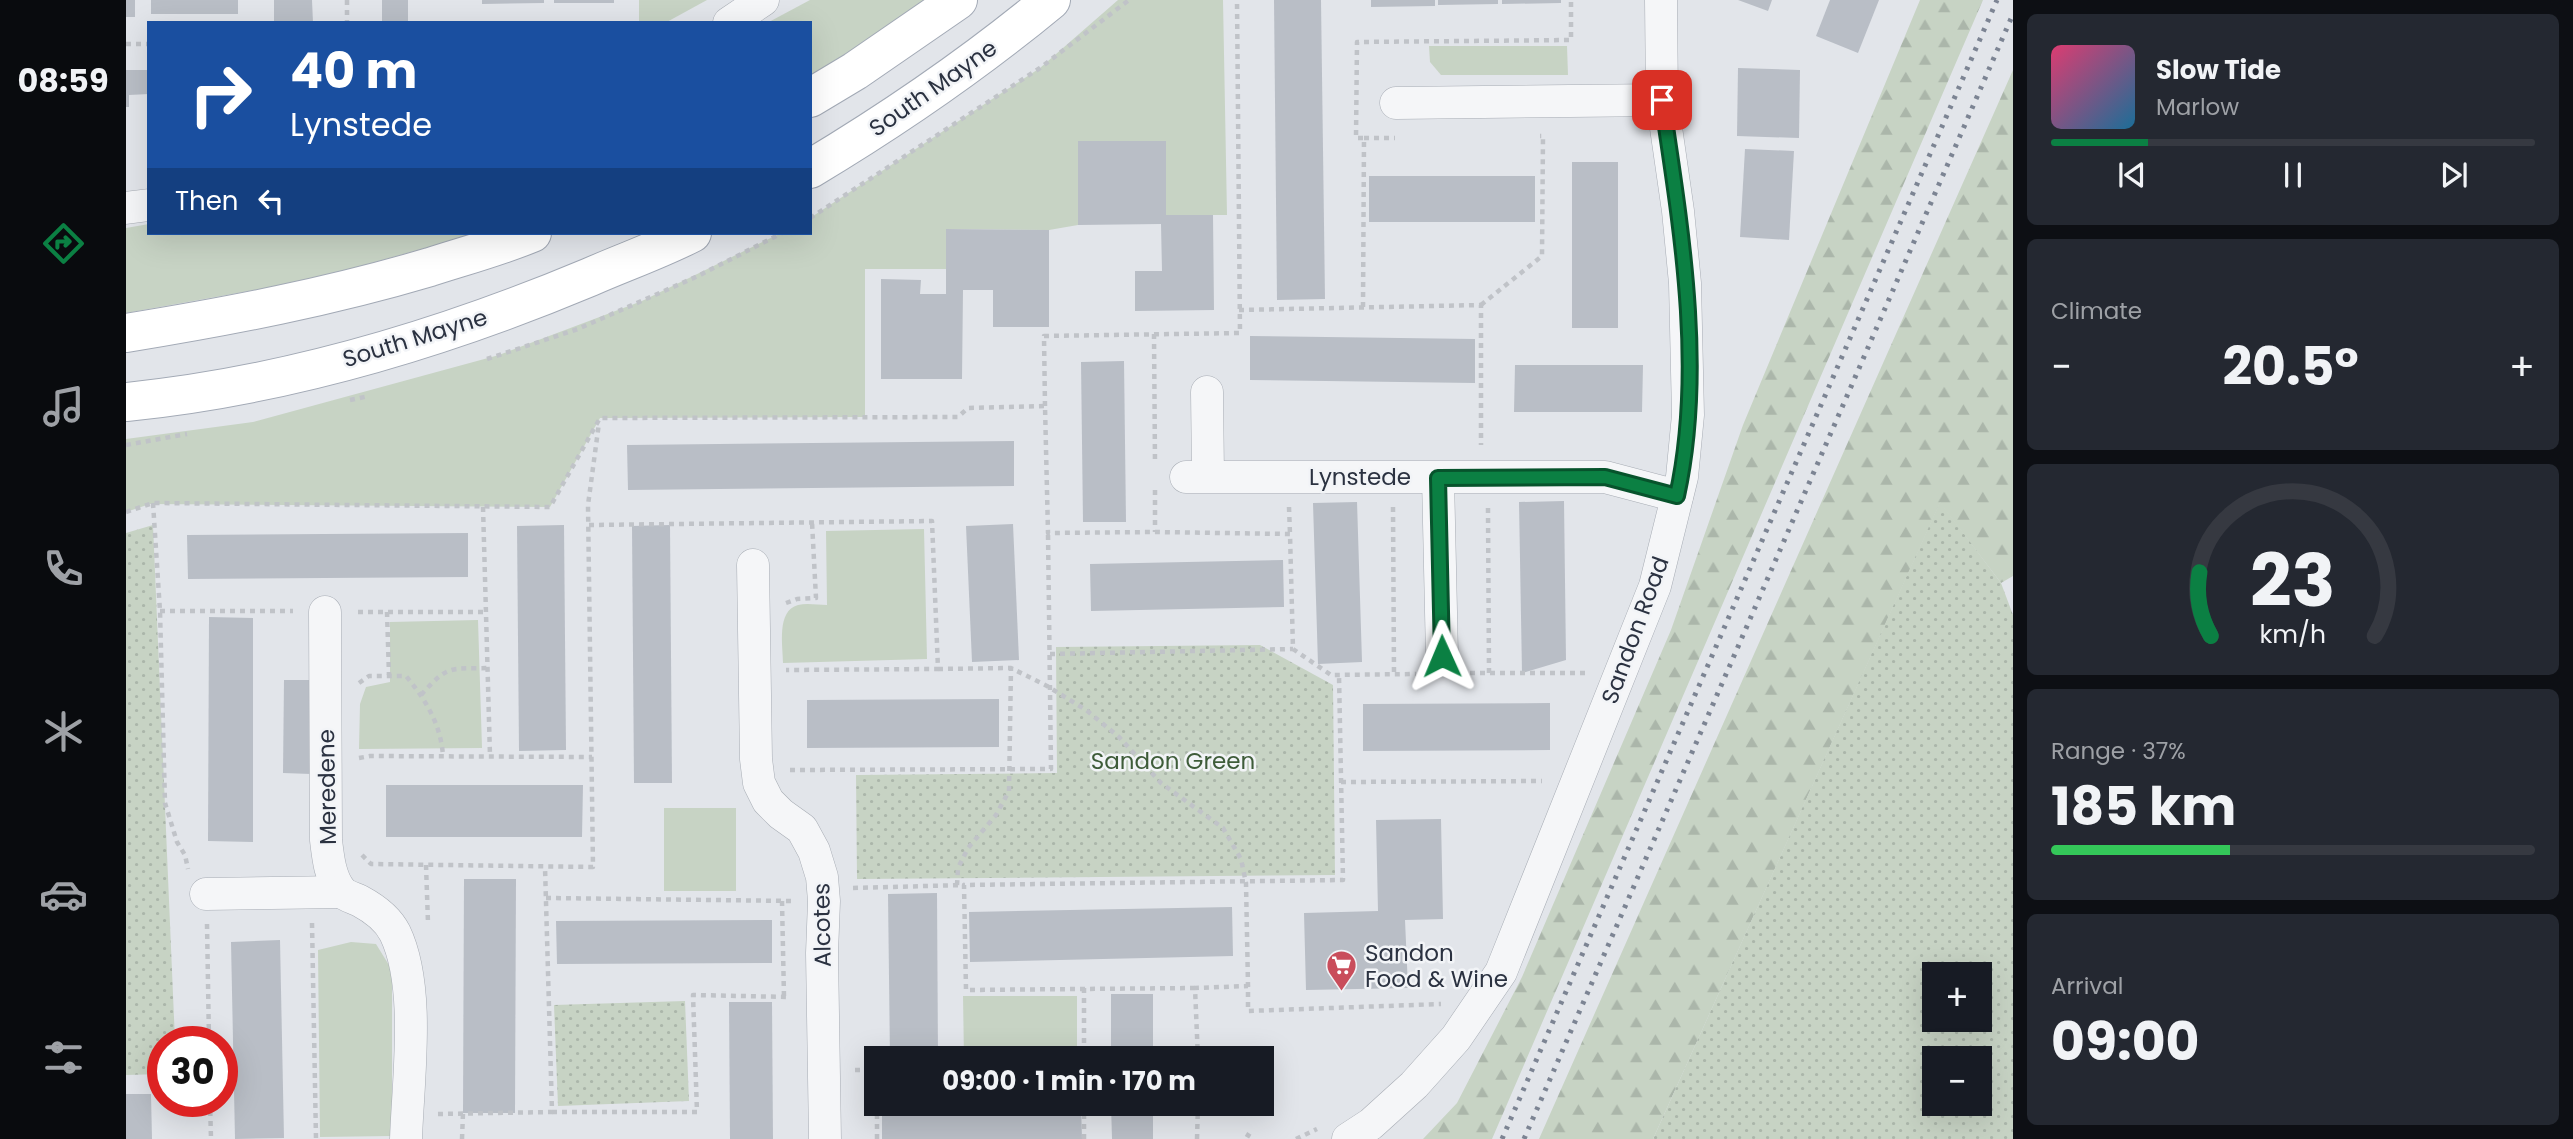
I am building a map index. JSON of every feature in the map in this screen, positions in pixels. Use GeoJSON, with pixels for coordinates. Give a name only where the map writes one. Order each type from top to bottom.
{"type":"FeatureCollection","features":[{"type":"Feature","properties":{"kind":"main road"},"geometry":{"type":"LineString","coordinates":[[812,97],[855,71],[958,0]]}},
{"type":"Feature","properties":{"kind":"main road","name":"South Mayne"},"geometry":{"type":"LineString","coordinates":[[812,168],[890,120],[999,43],[1051,0]]}},
{"type":"Feature","properties":{"kind":"main road"},"geometry":{"type":"LineString","coordinates":[[126,332],[246,313],[369,285],[503,245],[527,235]]}},
{"type":"Feature","properties":{"kind":"main road","name":"South Mayne"},"geometry":{"type":"LineString","coordinates":[[126,402],[271,380],[390,349],[532,301],[687,235]]}},
{"type":"Feature","properties":{"kind":"street"},"geometry":{"type":"LineString","coordinates":[[732,21],[762,0]]}},
{"type":"Feature","properties":{"kind":"street","name":"Sandon Road"},"geometry":{"type":"LineString","coordinates":[[1337,1131],[1371,1124],[1414,1086],[1456,1038],[1501,972],[1655,586],[1677,496],[1688,415],[1685,283],[1662,100],[1661,0]]}},
{"type":"Feature","properties":{"kind":"street"},"geometry":{"type":"LineString","coordinates":[[1396,103],[1662,100]]}},
{"type":"Feature","properties":{"kind":"street"},"geometry":{"type":"LineString","coordinates":[[126,208],[147,205]]}},
{"type":"Feature","properties":{"kind":"street","name":"Lynstede"},"geometry":{"type":"LineString","coordinates":[[1207,392],[1197,477],[1605,477],[1677,496]]}},
{"type":"Feature","properties":{"kind":"street"},"geometry":{"type":"LineString","coordinates":[[1438,478],[1442,668]]}},
{"type":"Feature","properties":{"kind":"street","name":"Alcotes"},"geometry":{"type":"LineString","coordinates":[[752,565],[759,783],[768,801],[802,829],[822,877],[836,894],[822,953],[825,1139]]}},
{"type":"Feature","properties":{"kind":"street","name":"Meredene"},"geometry":{"type":"LineString","coordinates":[[325,612],[326,840],[330,867],[327,892]]}},
{"type":"Feature","properties":{"kind":"street"},"geometry":{"type":"LineString","coordinates":[[206,894],[327,892],[362,902],[384,917],[394,930],[403,954],[408,982],[411,1021],[406,1139]]}},
{"type":"Feature","properties":{"kind":"path"},"geometry":{"type":"LineString","coordinates":[[347,0],[347,21]]}},
{"type":"Feature","properties":{"kind":"path"},"geometry":{"type":"LineString","coordinates":[[812,217],[1040,68],[1129,0]]}},
{"type":"Feature","properties":{"kind":"path"},"geometry":{"type":"LineString","coordinates":[[778,771],[1051,769],[1044,336],[1240,332],[1237,0]]}},
{"type":"Feature","properties":{"kind":"path"},"geometry":{"type":"LineString","coordinates":[[126,44],[147,44]]}},
{"type":"Feature","properties":{"kind":"path"},"geometry":{"type":"LineString","coordinates":[[1239,310],[1481,305],[1542,256],[1543,136],[1529,136]]}},
{"type":"Feature","properties":{"kind":"path"},"geometry":{"type":"LineString","coordinates":[[1364,138],[1406,138]]}},
{"type":"Feature","properties":{"kind":"path"},"geometry":{"type":"LineString","coordinates":[[1481,305],[1481,448]]}},
{"type":"Feature","properties":{"kind":"path"},"geometry":{"type":"LineString","coordinates":[[1154,334],[1155,466]]}},
{"type":"Feature","properties":{"kind":"path"},"geometry":{"type":"LineString","coordinates":[[600,418],[958,417],[968,408],[1045,406]]}},
{"type":"Feature","properties":{"kind":"path"},"geometry":{"type":"LineString","coordinates":[[126,512],[153,503],[550,507],[600,418]]}},
{"type":"Feature","properties":{"kind":"path"},"geometry":{"type":"LineString","coordinates":[[358,845],[361,854],[371,864],[593,867],[588,505],[600,418]]}},
{"type":"Feature","properties":{"kind":"path"},"geometry":{"type":"LineString","coordinates":[[1155,479],[1156,531]]}},
{"type":"Feature","properties":{"kind":"path"},"geometry":{"type":"LineString","coordinates":[[1392,496],[1394,674]]}},
{"type":"Feature","properties":{"kind":"path"},"geometry":{"type":"LineString","coordinates":[[1289,498],[1293,649]]}},
{"type":"Feature","properties":{"kind":"path"},"geometry":{"type":"LineString","coordinates":[[153,503],[160,611],[165,803],[189,872],[206,894],[209,1026]]}},
{"type":"Feature","properties":{"kind":"path"},"geometry":{"type":"LineString","coordinates":[[483,507],[490,756]]}},
{"type":"Feature","properties":{"kind":"path"},"geometry":{"type":"LineString","coordinates":[[1488,507],[1489,673]]}},
{"type":"Feature","properties":{"kind":"path"},"geometry":{"type":"LineString","coordinates":[[589,525],[932,521],[938,669]]}},
{"type":"Feature","properties":{"kind":"path"},"geometry":{"type":"LineString","coordinates":[[777,611],[784,604],[797,599],[816,598],[812,522]]}},
{"type":"Feature","properties":{"kind":"path"},"geometry":{"type":"LineString","coordinates":[[1048,533],[1156,531],[1290,534]]}},
{"type":"Feature","properties":{"kind":"path"},"geometry":{"type":"LineString","coordinates":[[387,612],[389,674]]}},
{"type":"Feature","properties":{"kind":"path"},"geometry":{"type":"LineString","coordinates":[[1050,654],[1293,649],[1331,675],[1394,674],[1442,668],[1489,673],[1600,673]]}},
{"type":"Feature","properties":{"kind":"path"},"geometry":{"type":"LineString","coordinates":[[421,695],[440,674],[453,668],[488,668]]}},
{"type":"Feature","properties":{"kind":"path"},"geometry":{"type":"LineString","coordinates":[[957,886],[958,868],[968,848],[996,815],[1009,790],[1011,668]]}},
{"type":"Feature","properties":{"kind":"path"},"geometry":{"type":"LineString","coordinates":[[776,670],[1011,668],[1050,687],[1086,710],[1119,737],[1161,783],[1223,828],[1241,859],[1246,883],[1248,1011],[1449,1004],[1442,1014]]}},
{"type":"Feature","properties":{"kind":"path"},"geometry":{"type":"LineString","coordinates":[[547,898],[782,901],[836,894],[964,885],[1343,880],[1339,675]]}},
{"type":"Feature","properties":{"kind":"path"},"geometry":{"type":"LineString","coordinates":[[356,694],[358,683],[369,676],[406,676],[421,695],[440,728],[443,756]]}},
{"type":"Feature","properties":{"kind":"path"},"geometry":{"type":"LineString","coordinates":[[354,750],[360,758]]}},
{"type":"Feature","properties":{"kind":"path"},"geometry":{"type":"LineString","coordinates":[[360,758],[592,757]]}},
{"type":"Feature","properties":{"kind":"path"},"geometry":{"type":"LineString","coordinates":[[356,766],[360,758]]}},
{"type":"Feature","properties":{"kind":"path"},"geometry":{"type":"LineString","coordinates":[[1341,782],[1544,781]]}},
{"type":"Feature","properties":{"kind":"path"},"geometry":{"type":"LineString","coordinates":[[426,865],[429,931]]}},
{"type":"Feature","properties":{"kind":"path"},"geometry":{"type":"LineString","coordinates":[[545,867],[552,1112]]}},
{"type":"Feature","properties":{"kind":"path"},"geometry":{"type":"LineString","coordinates":[[964,885],[966,990],[1248,986]]}},
{"type":"Feature","properties":{"kind":"path"},"geometry":{"type":"LineString","coordinates":[[317,1139],[327,892]]}},
{"type":"Feature","properties":{"kind":"path"},"geometry":{"type":"LineString","coordinates":[[782,901],[783,997]]}},
{"type":"Feature","properties":{"kind":"path"},"geometry":{"type":"LineString","coordinates":[[1084,988],[1084,1046]]}},
{"type":"Feature","properties":{"kind":"path"},"geometry":{"type":"LineString","coordinates":[[1195,988],[1197,1046]]}},
{"type":"Feature","properties":{"kind":"path"},"geometry":{"type":"LineString","coordinates":[[431,1114],[697,1112],[693,995],[793,997]]}},
{"type":"Feature","properties":{"kind":"path"},"geometry":{"type":"LineString","coordinates":[[849,1070],[864,1070]]}},
{"type":"Feature","properties":{"kind":"path"},"geometry":{"type":"LineString","coordinates":[[463,1113],[463,1139]]}},
{"type":"Feature","properties":{"kind":"path"},"geometry":{"type":"LineString","coordinates":[[877,1116],[877,1139]]}},
{"type":"Feature","properties":{"kind":"path"},"geometry":{"type":"LineString","coordinates":[[1084,1116],[1084,1139]]}},
{"type":"Feature","properties":{"kind":"path"},"geometry":{"type":"LineString","coordinates":[[1197,1139],[1198,1116]]}},
{"type":"Feature","properties":{"kind":"path"},"geometry":{"type":"LineString","coordinates":[[210,1117],[211,1139]]}},
{"type":"Feature","properties":{"kind":"path"},"geometry":{"type":"LineString","coordinates":[[1296,1139],[1337,1131]]}},
{"type":"Feature","properties":{"kind":"path"},"geometry":{"type":"LineString","coordinates":[[1247,1134],[1254,1139]]}},
{"type":"Feature","properties":{"kind":"green space"},"geometry":{"type":"Polygon","coordinates":[[[639,0],[707,0],[669,21],[639,21],[639,0]]]}},
{"type":"Feature","properties":{"kind":"green space"},"geometry":{"type":"Polygon","coordinates":[[[810,0],[932,0],[812,77],[812,21],[771,21],[810,0]]]}},
{"type":"Feature","properties":{"kind":"green space"},"geometry":{"type":"Polygon","coordinates":[[[1118,0],[1223,0],[1227,215],[1166,215],[1166,141],[1078,141],[1078,225],[1049,230],[946,229],[946,269],[865,269],[865,417],[600,418],[550,507],[150,504],[126,512],[126,439],[253,422],[499,355],[642,301],[777,235],[812,235],[812,217],[1040,68],[1118,0]]]}},
{"type":"Feature","properties":{"kind":"green space"},"geometry":{"type":"Polygon","coordinates":[[[1920,0],[1983,0],[1492,1139],[1423,1139],[1457,1103],[1522,977],[1671,630],[1743,425],[1920,0]]]}},
{"type":"Feature","properties":{"kind":"green space"},"geometry":{"type":"Polygon","coordinates":[[[1429,46],[1567,46],[1568,75],[1441,75],[1430,62],[1429,46]]]}},
{"type":"Feature","properties":{"kind":"green space"},"geometry":{"type":"Polygon","coordinates":[[[2013,70],[2013,576],[2001,583],[1940,503],[1653,1139],[1539,1139],[2013,70]]]}},
{"type":"Feature","properties":{"kind":"green space"},"geometry":{"type":"Polygon","coordinates":[[[147,224],[147,235],[472,235],[311,280],[126,313],[126,228],[147,224]]]}},
{"type":"Feature","properties":{"kind":"green space"},"geometry":{"type":"Polygon","coordinates":[[[1940,502],[2001,583],[2013,615],[2013,1139],[1653,1139],[1940,502]]]}},
{"type":"Feature","properties":{"kind":"green space"},"geometry":{"type":"Polygon","coordinates":[[[153,525],[174,1026],[147,1026],[147,1074],[126,1075],[126,533],[153,525]]]}},
{"type":"Feature","properties":{"kind":"green space"},"geometry":{"type":"Polygon","coordinates":[[[924,529],[927,659],[783,663],[782,630],[786,614],[798,605],[827,605],[826,531],[924,529]]]}},
{"type":"Feature","properties":{"kind":"green space"},"geometry":{"type":"Polygon","coordinates":[[[478,620],[482,748],[359,749],[360,704],[366,687],[390,682],[390,622],[478,620]]]}},
{"type":"Feature","properties":{"kind":"green space","name":"Sandon Green"},"geometry":{"type":"Polygon","coordinates":[[[1260,645],[1333,685],[1335,875],[857,879],[856,775],[1057,773],[1056,647],[1260,645]]]}},
{"type":"Feature","properties":{"kind":"green space"},"geometry":{"type":"Polygon","coordinates":[[[664,808],[736,808],[736,891],[664,891],[664,808]]]}},
{"type":"Feature","properties":{"kind":"green space"},"geometry":{"type":"Polygon","coordinates":[[[351,942],[376,944],[392,970],[392,1136],[320,1137],[318,950],[351,942]]]}},
{"type":"Feature","properties":{"kind":"green space"},"geometry":{"type":"Polygon","coordinates":[[[963,996],[1077,996],[1077,1046],[964,1046],[963,996]]]}},
{"type":"Feature","properties":{"kind":"green space"},"geometry":{"type":"Polygon","coordinates":[[[685,1001],[689,1101],[558,1106],[554,1005],[685,1001]]]}},
{"type":"Feature","properties":{"kind":"building"},"geometry":{"type":"Polygon","coordinates":[[[126,0],[135,0],[135,17],[126,17],[126,0]]]}},
{"type":"Feature","properties":{"kind":"building"},"geometry":{"type":"Polygon","coordinates":[[[151,0],[238,0],[238,14],[151,14],[151,0]]]}},
{"type":"Feature","properties":{"kind":"building"},"geometry":{"type":"Polygon","coordinates":[[[274,0],[312,0],[313,21],[274,21],[274,0]]]}},
{"type":"Feature","properties":{"kind":"building"},"geometry":{"type":"Polygon","coordinates":[[[382,0],[408,0],[408,21],[382,21],[382,0]]]}},
{"type":"Feature","properties":{"kind":"building"},"geometry":{"type":"Polygon","coordinates":[[[482,0],[544,0],[544,3],[482,4],[482,0]]]}},
{"type":"Feature","properties":{"kind":"building"},"geometry":{"type":"Polygon","coordinates":[[[554,0],[614,0],[614,3],[554,3],[554,0]]]}},
{"type":"Feature","properties":{"kind":"building"},"geometry":{"type":"Polygon","coordinates":[[[1274,0],[1321,0],[1325,299],[1277,300],[1274,0]]]}},
{"type":"Feature","properties":{"kind":"building"},"geometry":{"type":"Polygon","coordinates":[[[1371,0],[1435,0],[1435,6],[1371,7],[1371,0]]]}},
{"type":"Feature","properties":{"kind":"building"},"geometry":{"type":"Polygon","coordinates":[[[1438,0],[1498,0],[1498,4],[1438,5],[1438,0]]]}},
{"type":"Feature","properties":{"kind":"building"},"geometry":{"type":"Polygon","coordinates":[[[1502,0],[1561,0],[1561,3],[1502,4],[1502,0]]]}},
{"type":"Feature","properties":{"kind":"building"},"geometry":{"type":"Polygon","coordinates":[[[1738,0],[1772,0],[1768,11],[1738,0]]]}},
{"type":"Feature","properties":{"kind":"building"},"geometry":{"type":"Polygon","coordinates":[[[1830,0],[1879,0],[1858,53],[1816,36],[1830,0]]]}},
{"type":"Feature","properties":{"kind":"building"},"geometry":{"type":"Polygon","coordinates":[[[1738,68],[1800,70],[1799,138],[1737,136],[1738,68]]]}},
{"type":"Feature","properties":{"kind":"building"},"geometry":{"type":"Polygon","coordinates":[[[126,70],[147,70],[147,94],[129,95],[129,107],[126,107],[126,70]]]}},
{"type":"Feature","properties":{"kind":"building"},"geometry":{"type":"Polygon","coordinates":[[[1078,141],[1166,141],[1166,215],[1213,215],[1214,310],[1135,311],[1135,271],[1162,271],[1161,224],[1078,225],[1078,141]]]}},
{"type":"Feature","properties":{"kind":"building"},"geometry":{"type":"Polygon","coordinates":[[[1745,149],[1794,151],[1789,240],[1740,237],[1745,149]]]}},
{"type":"Feature","properties":{"kind":"building"},"geometry":{"type":"Polygon","coordinates":[[[1572,162],[1618,162],[1618,328],[1572,328],[1572,162]]]}},
{"type":"Feature","properties":{"kind":"building"},"geometry":{"type":"Polygon","coordinates":[[[1369,176],[1535,176],[1535,222],[1369,222],[1369,176]]]}},
{"type":"Feature","properties":{"kind":"building"},"geometry":{"type":"Polygon","coordinates":[[[946,229],[1049,230],[1049,327],[993,327],[993,290],[963,290],[962,379],[881,379],[881,279],[921,280],[920,294],[946,294],[946,229]]]}},
{"type":"Feature","properties":{"kind":"building"},"geometry":{"type":"Polygon","coordinates":[[[1250,336],[1475,339],[1475,383],[1250,380],[1250,336]]]}},
{"type":"Feature","properties":{"kind":"building"},"geometry":{"type":"Polygon","coordinates":[[[1124,361],[1126,522],[1083,522],[1081,362],[1124,361]]]}},
{"type":"Feature","properties":{"kind":"building"},"geometry":{"type":"Polygon","coordinates":[[[1515,365],[1643,365],[1642,412],[1514,412],[1515,365]]]}},
{"type":"Feature","properties":{"kind":"building"},"geometry":{"type":"Polygon","coordinates":[[[1014,441],[1014,486],[628,490],[627,445],[1014,441]]]}},
{"type":"Feature","properties":{"kind":"building"},"geometry":{"type":"Polygon","coordinates":[[[1564,501],[1566,660],[1522,673],[1519,502],[1564,501]]]}},
{"type":"Feature","properties":{"kind":"building"},"geometry":{"type":"Polygon","coordinates":[[[1357,502],[1362,662],[1318,664],[1313,503],[1357,502]]]}},
{"type":"Feature","properties":{"kind":"building"},"geometry":{"type":"Polygon","coordinates":[[[1013,524],[1019,660],[972,662],[966,526],[1013,524]]]}},
{"type":"Feature","properties":{"kind":"building"},"geometry":{"type":"Polygon","coordinates":[[[564,525],[566,750],[519,751],[517,526],[564,525]]]}},
{"type":"Feature","properties":{"kind":"building"},"geometry":{"type":"Polygon","coordinates":[[[670,525],[672,783],[634,783],[632,526],[670,525]]]}},
{"type":"Feature","properties":{"kind":"building"},"geometry":{"type":"Polygon","coordinates":[[[468,533],[468,577],[188,579],[187,535],[468,533]]]}},
{"type":"Feature","properties":{"kind":"building"},"geometry":{"type":"Polygon","coordinates":[[[1283,560],[1284,607],[1091,611],[1090,564],[1283,560]]]}},
{"type":"Feature","properties":{"kind":"building"},"geometry":{"type":"Polygon","coordinates":[[[209,617],[253,618],[253,842],[208,841],[209,617]]]}},
{"type":"Feature","properties":{"kind":"building"},"geometry":{"type":"Polygon","coordinates":[[[284,680],[312,680],[311,774],[283,773],[284,680]]]}},
{"type":"Feature","properties":{"kind":"building"},"geometry":{"type":"Polygon","coordinates":[[[999,699],[999,747],[807,748],[807,700],[999,699]]]}},
{"type":"Feature","properties":{"kind":"building"},"geometry":{"type":"Polygon","coordinates":[[[1550,703],[1550,750],[1363,751],[1363,704],[1550,703]]]}},
{"type":"Feature","properties":{"kind":"building"},"geometry":{"type":"Polygon","coordinates":[[[386,785],[583,785],[582,837],[386,837],[386,785]]]}},
{"type":"Feature","properties":{"kind":"building"},"geometry":{"type":"Polygon","coordinates":[[[1441,819],[1443,919],[1405,920],[1408,988],[1306,990],[1304,913],[1378,911],[1376,820],[1441,819]]]}},
{"type":"Feature","properties":{"kind":"building"},"geometry":{"type":"Polygon","coordinates":[[[464,879],[516,879],[515,1113],[463,1113],[464,879]]]}},
{"type":"Feature","properties":{"kind":"building"},"geometry":{"type":"Polygon","coordinates":[[[937,893],[938,1046],[890,1046],[888,894],[937,893]]]}},
{"type":"Feature","properties":{"kind":"building"},"geometry":{"type":"Polygon","coordinates":[[[1232,907],[1233,956],[970,962],[969,912],[1232,907]]]}},
{"type":"Feature","properties":{"kind":"building"},"geometry":{"type":"Polygon","coordinates":[[[772,920],[772,963],[557,964],[556,921],[772,920]]]}},
{"type":"Feature","properties":{"kind":"building"},"geometry":{"type":"Polygon","coordinates":[[[280,940],[284,1138],[235,1139],[235,1117],[238,1117],[238,1026],[233,1026],[231,942],[280,940]]]}},
{"type":"Feature","properties":{"kind":"building"},"geometry":{"type":"Polygon","coordinates":[[[1111,994],[1153,994],[1153,1046],[1111,1046],[1111,994]]]}},
{"type":"Feature","properties":{"kind":"building"},"geometry":{"type":"Polygon","coordinates":[[[729,1002],[772,1002],[773,1139],[730,1139],[729,1002]]]}},
{"type":"Feature","properties":{"kind":"building"},"geometry":{"type":"Polygon","coordinates":[[[126,1094],[147,1094],[147,1117],[152,1117],[152,1139],[126,1139],[126,1094]]]}},
{"type":"Feature","properties":{"kind":"building"},"geometry":{"type":"Polygon","coordinates":[[[882,1116],[1081,1116],[1082,1139],[882,1139],[882,1116]]]}},
{"type":"Feature","properties":{"kind":"building"},"geometry":{"type":"Polygon","coordinates":[[[1111,1116],[1153,1116],[1153,1139],[1112,1139],[1111,1116]]]}},
{"type":"Feature","properties":{"kind":"railway"},"geometry":{"type":"LineString","coordinates":[[1502,1139],[1997,0]]}},
{"type":"Feature","properties":{"kind":"railway"},"geometry":{"type":"LineString","coordinates":[[1524,1139],[2013,14]]}},
{"type":"Feature","properties":{"kind":"place","name":"Sandon Food & Wine"},"geometry":{"type":"Point","coordinates":[1342,993]}},
{"type":"Feature","properties":{"kind":"route"},"geometry":{"type":"LineString","coordinates":[[1442,656],[1438,478],[1605,477],[1677,496],[1682,477],[1688,415],[1688,346],[1678,211],[1662,100]]}}]}
